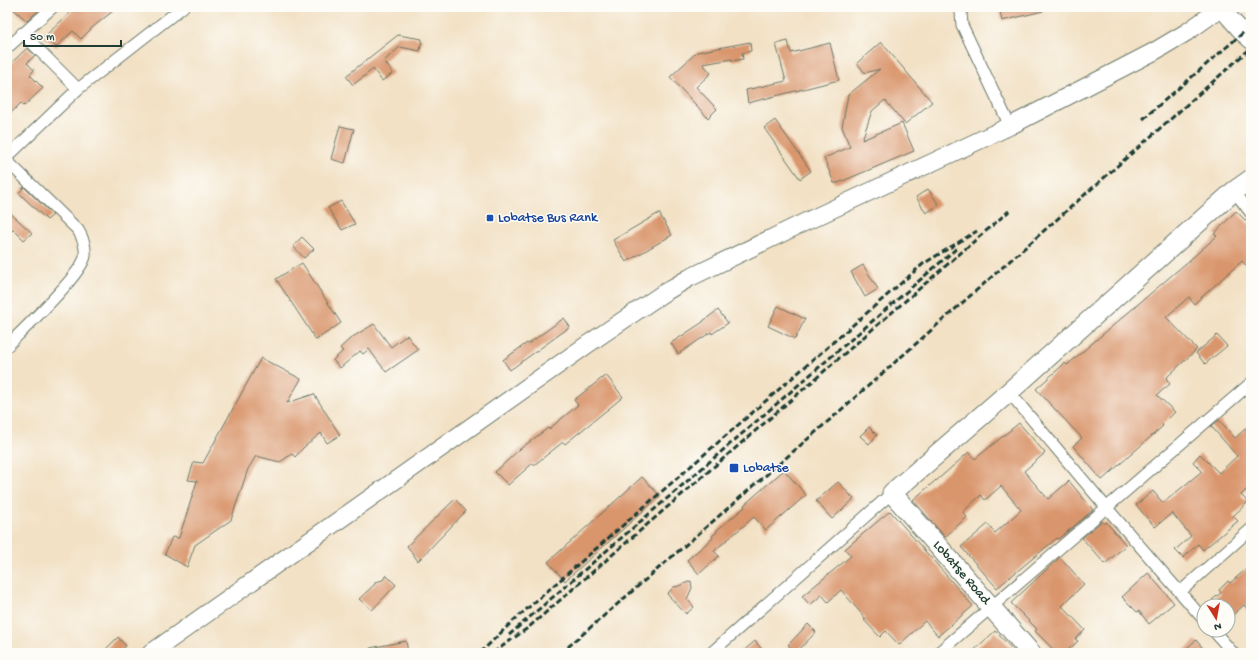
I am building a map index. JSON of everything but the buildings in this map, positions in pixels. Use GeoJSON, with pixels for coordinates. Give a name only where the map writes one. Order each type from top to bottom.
{"type":"FeatureCollection","features":[{"type":"Feature","properties":{"kind":"highway"},"geometry":{"type":"LineString","coordinates":[[892,493],[1009,392],[1245,182]]}},
{"type":"Feature","properties":{"kind":"highway","name":"Lobatse Road"},"geometry":{"type":"LineString","coordinates":[[892,493],[1031,653]]}},
{"type":"Feature","properties":{"kind":"main road"},"geometry":{"type":"LineString","coordinates":[[162,650],[367,500],[662,294],[690,278],[1010,126],[1155,51],[1187,32],[1220,8],[1251,40]]}},
{"type":"Feature","properties":{"kind":"street"},"geometry":{"type":"LineString","coordinates":[[7,48],[52,7]]}},
{"type":"Feature","properties":{"kind":"street"},"geometry":{"type":"LineString","coordinates":[[7,157],[78,89],[183,7]]}},
{"type":"Feature","properties":{"kind":"street"},"geometry":{"type":"LineString","coordinates":[[962,7],[962,25],[1010,126]]}},
{"type":"Feature","properties":{"kind":"street"},"geometry":{"type":"LineString","coordinates":[[22,33],[78,89]]}},
{"type":"Feature","properties":{"kind":"street"},"geometry":{"type":"LineString","coordinates":[[7,161],[78,230],[84,242],[85,257],[67,284],[7,346]]}},
{"type":"Feature","properties":{"kind":"street"},"geometry":{"type":"LineString","coordinates":[[1245,182],[1251,213]]}},
{"type":"Feature","properties":{"kind":"street"},"geometry":{"type":"LineString","coordinates":[[938,653],[1251,383]]}},
{"type":"Feature","properties":{"kind":"street"},"geometry":{"type":"LineString","coordinates":[[1009,392],[1196,611]]}},
{"type":"Feature","properties":{"kind":"street"},"geometry":{"type":"LineString","coordinates":[[711,653],[892,493]]}},
{"type":"Feature","properties":{"kind":"street"},"geometry":{"type":"LineString","coordinates":[[1180,592],[1251,529]]}},
{"type":"Feature","properties":{"kind":"street"},"geometry":{"type":"LineString","coordinates":[[1220,638],[1233,653]]}},
{"type":"Feature","properties":{"kind":"railway"},"geometry":{"type":"LineString","coordinates":[[1143,119],[1251,26]]}},
{"type":"Feature","properties":{"kind":"railway"},"geometry":{"type":"LineString","coordinates":[[561,653],[825,424],[1251,48]]}},
{"type":"Feature","properties":{"kind":"railway"},"geometry":{"type":"LineString","coordinates":[[493,653],[529,627],[1009,211]]}},
{"type":"Feature","properties":{"kind":"railway"},"geometry":{"type":"LineString","coordinates":[[480,653],[513,621],[923,264],[977,231]]}},
{"type":"Feature","properties":{"kind":"railway"},"geometry":{"type":"LineString","coordinates":[[509,635],[957,248]]}},
{"type":"Feature","properties":{"kind":"place","name":"Lobatse Bus Rank"},"geometry":{"type":"Point","coordinates":[490,218]}},
{"type":"Feature","properties":{"kind":"place","name":"Lobatse"},"geometry":{"type":"Point","coordinates":[734,468]}}]}
